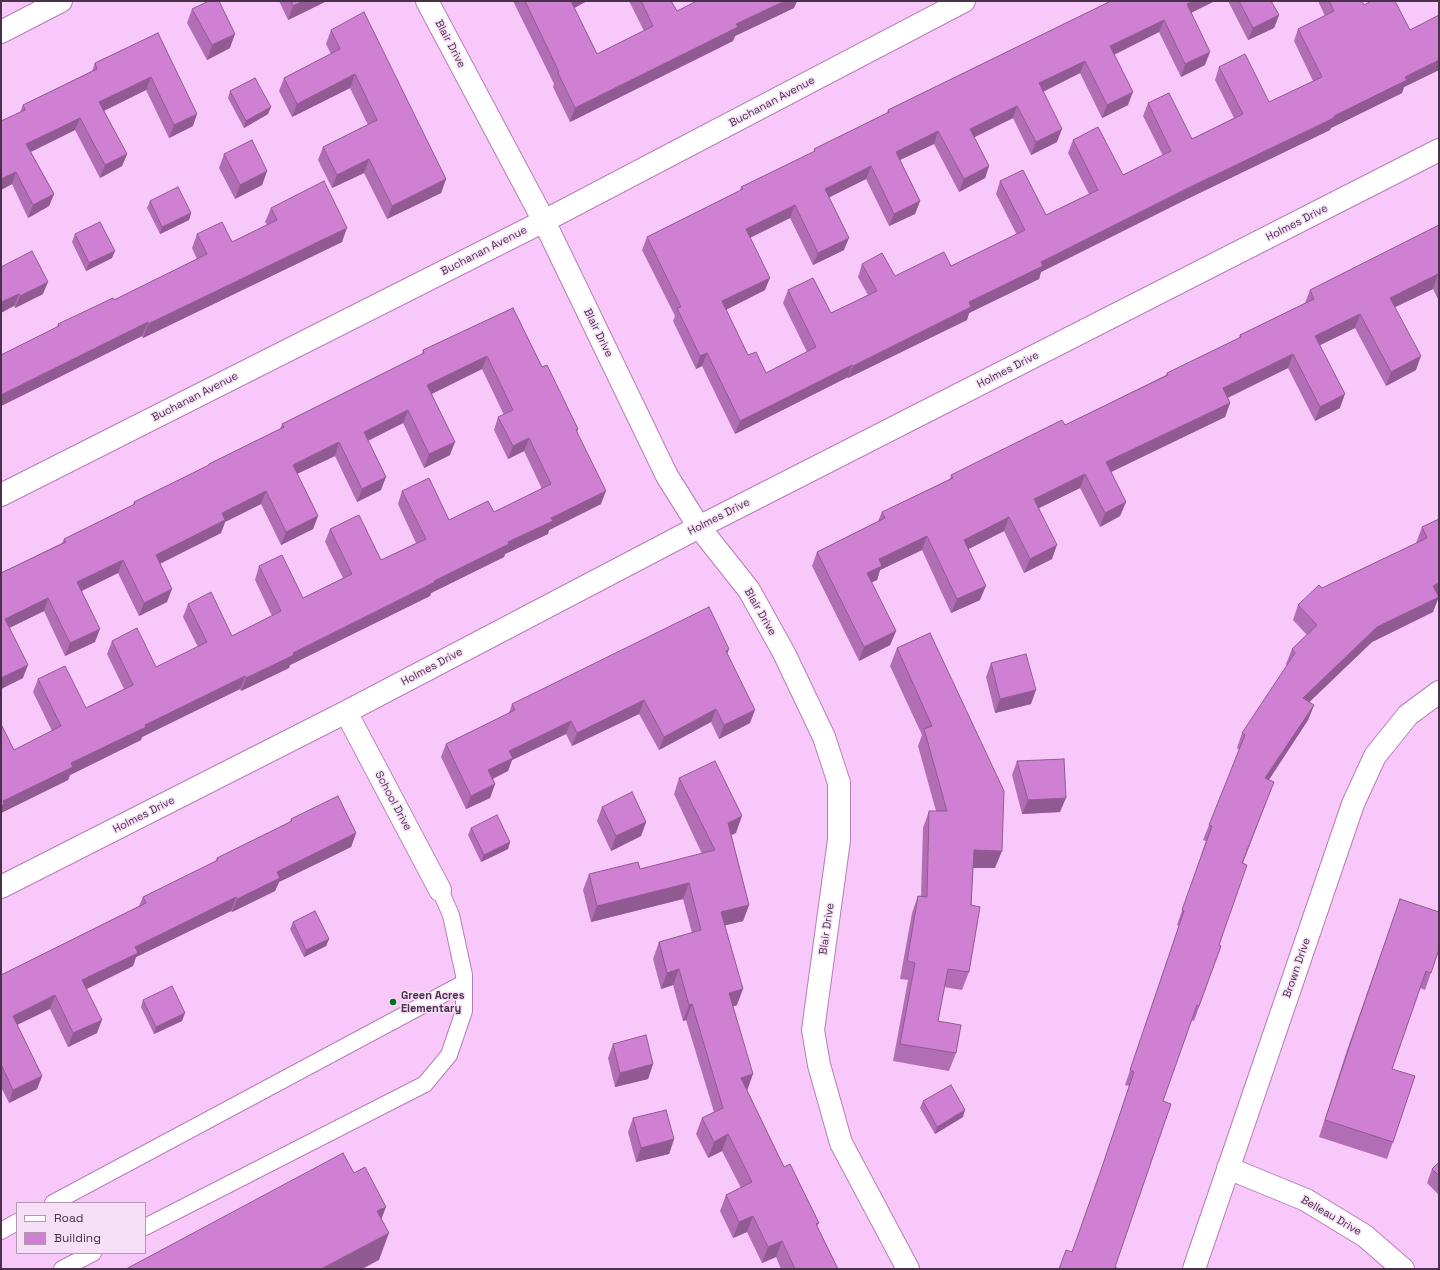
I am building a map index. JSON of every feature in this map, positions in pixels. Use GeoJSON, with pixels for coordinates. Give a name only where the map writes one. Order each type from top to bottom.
{"type":"FeatureCollection","features":[{"type":"Feature","properties":{"kind":"street"},"geometry":{"type":"LineString","coordinates":[[1,32],[61,1]]}},
{"type":"Feature","properties":{"kind":"street","name":"Blair Drive"},"geometry":{"type":"LineString","coordinates":[[427,1],[544,221],[667,476],[699,527],[749,590],[784,653],[824,737],[838,783],[839,840],[813,1030],[819,1065],[841,1143],[908,1269]]}},
{"type":"Feature","properties":{"kind":"street","name":"Buchanan Avenue"},"geometry":{"type":"LineString","coordinates":[[1,495],[544,221],[964,1]]}},
{"type":"Feature","properties":{"kind":"street","name":"Holmes Drive"},"geometry":{"type":"LineString","coordinates":[[1,887],[346,712],[699,527],[1439,150]]}},
{"type":"Feature","properties":{"kind":"street","name":"Brown Drive"},"geometry":{"type":"LineString","coordinates":[[1194,1269],[1353,804],[1375,756],[1408,715],[1439,692]]}},
{"type":"Feature","properties":{"kind":"street","name":"School Drive"},"geometry":{"type":"LineString","coordinates":[[346,712],[440,890]]}},
{"type":"Feature","properties":{"kind":"street","name":"Belleau Drive"},"geometry":{"type":"LineString","coordinates":[[1228,1168],[1306,1200],[1365,1236],[1403,1269]]}},
{"type":"Feature","properties":{"kind":"lane"},"geometry":{"type":"LineString","coordinates":[[146,1226],[425,1084],[449,1055],[464,1011],[464,975],[451,915],[440,890]]}},
{"type":"Feature","properties":{"kind":"lane"},"geometry":{"type":"LineString","coordinates":[[55,1202],[464,984]]}},
{"type":"Feature","properties":{"kind":"lane"},"geometry":{"type":"LineString","coordinates":[[1,1231],[16,1223]]}},
{"type":"Feature","properties":{"kind":"lane"},"geometry":{"type":"LineString","coordinates":[[62,1269],[91,1254]]}},
{"type":"Feature","properties":{"kind":"building"},"geometry":{"type":"Polygon","coordinates":[[[209,1],[219,1],[235,34],[212,45],[192,9],[209,1]]]}},
{"type":"Feature","properties":{"kind":"building"},"geometry":{"type":"Polygon","coordinates":[[[291,1],[303,1],[293,6],[291,1]]]}},
{"type":"Feature","properties":{"kind":"building"},"geometry":{"type":"Polygon","coordinates":[[[525,1],[571,1],[597,54],[653,26],[641,1],[671,1],[677,11],[697,1],[785,1],[736,24],[738,27],[575,108],[525,1]]]}},
{"type":"Feature","properties":{"kind":"building"},"geometry":{"type":"Polygon","coordinates":[[[1111,1],[1193,1],[1187,4],[1210,52],[1185,64],[1164,20],[1110,46],[1133,92],[1107,105],[1085,61],[1039,83],[1062,129],[1036,142],[1017,106],[970,129],[989,166],[964,179],[938,131],[896,152],[920,201],[894,214],[871,166],[825,189],[849,238],[818,253],[795,205],[746,229],[770,278],[722,301],[748,355],[756,352],[766,373],[816,347],[788,290],[813,278],[831,313],[877,291],[862,264],[882,253],[895,276],[944,252],[951,266],[1025,230],[1000,181],[1023,170],[1046,215],[1098,190],[1073,140],[1098,127],[1123,175],[1171,151],[1148,103],[1169,93],[1192,139],[1243,114],[1219,67],[1245,54],[1269,102],[1322,77],[1298,29],[1334,11],[1329,1],[1362,1],[1364,5],[1371,1],[1395,1],[1410,30],[1439,15],[1439,60],[1405,77],[1407,80],[1334,116],[1334,118],[1188,188],[1041,262],[1043,266],[969,302],[971,307],[740,421],[707,353],[700,356],[677,308],[681,307],[647,237],[743,189],[741,187],[815,151],[814,149],[889,112],[888,110],[1111,1]]]}},
{"type":"Feature","properties":{"kind":"building"},"geometry":{"type":"Polygon","coordinates":[[[1239,1],[1271,1],[1279,15],[1253,28],[1239,1]]]}},
{"type":"Feature","properties":{"kind":"building"},"geometry":{"type":"Polygon","coordinates":[[[364,12],[446,179],[392,206],[369,159],[337,175],[323,147],[377,120],[355,74],[297,104],[284,78],[340,49],[331,30],[364,12]]]}},
{"type":"Feature","properties":{"kind":"building"},"geometry":{"type":"Polygon","coordinates":[[[158,33],[197,114],[174,125],[151,77],[99,102],[127,154],[105,165],[80,118],[26,144],[54,194],[33,205],[16,172],[1,179],[1,121],[25,110],[23,105],[97,69],[95,63],[158,33]]]}},
{"type":"Feature","properties":{"kind":"building"},"geometry":{"type":"Polygon","coordinates":[[[255,78],[271,107],[246,121],[230,91],[255,78]]]}},
{"type":"Feature","properties":{"kind":"building"},"geometry":{"type":"Polygon","coordinates":[[[252,140],[267,171],[240,185],[224,154],[252,140]]]}},
{"type":"Feature","properties":{"kind":"building"},"geometry":{"type":"Polygon","coordinates":[[[324,181],[347,228],[148,324],[148,322],[1,395],[1,355],[59,326],[58,324],[113,298],[114,300],[207,254],[197,234],[222,222],[232,242],[277,220],[271,208],[324,181]]]}},
{"type":"Feature","properties":{"kind":"building"},"geometry":{"type":"Polygon","coordinates":[[[178,187],[191,213],[162,227],[150,201],[178,187]]]}},
{"type":"Feature","properties":{"kind":"building"},"geometry":{"type":"Polygon","coordinates":[[[100,222],[115,251],[89,263],[75,234],[100,222]]]}},
{"type":"Feature","properties":{"kind":"building"},"geometry":{"type":"Polygon","coordinates":[[[1439,225],[1439,276],[1438,274],[1390,298],[1421,356],[1391,372],[1360,314],[1315,336],[1345,394],[1320,407],[1293,354],[1223,388],[1230,403],[1106,462],[1126,502],[1105,513],[1085,474],[1034,499],[1057,545],[1030,559],[1009,517],[964,540],[986,586],[957,599],[927,536],[879,559],[882,566],[867,573],[896,631],[864,647],[817,552],[885,518],[882,512],[953,478],[951,475],[1062,420],[1065,425],[1168,375],[1167,373],[1241,337],[1240,335],[1314,299],[1310,290],[1439,225]]]}},
{"type":"Feature","properties":{"kind":"building"},"geometry":{"type":"Polygon","coordinates":[[[32,251],[48,282],[20,296],[19,294],[1,302],[1,267],[32,251]]]}},
{"type":"Feature","properties":{"kind":"building"},"geometry":{"type":"Polygon","coordinates":[[[513,308],[542,367],[547,365],[578,429],[576,430],[606,491],[551,518],[553,521],[508,542],[509,544],[293,653],[294,655],[246,678],[245,676],[145,725],[146,727],[71,763],[73,767],[3,801],[4,804],[1,806],[1,724],[14,750],[61,726],[38,679],[65,666],[86,708],[133,685],[112,641],[137,628],[156,667],[207,642],[188,604],[211,592],[232,636],[281,611],[259,566],[282,555],[303,598],[352,574],[330,529],[359,515],[381,560],[426,539],[402,491],[429,478],[449,520],[488,501],[494,512],[551,484],[529,438],[513,446],[498,417],[513,410],[487,356],[427,385],[455,442],[429,454],[408,410],[364,432],[386,477],[362,489],[339,442],[293,465],[318,516],[286,532],[266,491],[222,513],[225,520],[156,555],[172,589],[144,603],[123,560],[77,582],[100,629],[70,643],[48,598],[5,619],[28,665],[1,678],[1,573],[66,542],[64,539],[135,504],[134,502],[284,427],[282,424],[424,353],[423,350],[513,308]]]}},
{"type":"Feature","properties":{"kind":"building"},"geometry":{"type":"Polygon","coordinates":[[[1439,519],[1439,583],[1433,586],[1439,597],[1377,627],[1303,698],[1314,705],[1265,778],[1274,782],[1242,863],[1247,865],[1219,945],[1221,946],[1199,1006],[1197,1005],[1163,1101],[1171,1104],[1115,1267],[1116,1269],[1059,1269],[1066,1250],[1072,1252],[1101,1170],[1134,1072],[1130,1070],[1184,911],[1182,910],[1212,826],[1209,825],[1245,735],[1242,733],[1295,653],[1292,649],[1317,625],[1298,605],[1319,585],[1322,588],[1427,538],[1422,527],[1439,519]]]}},
{"type":"Feature","properties":{"kind":"building"},"geometry":{"type":"Polygon","coordinates":[[[709,607],[729,649],[726,651],[755,710],[724,725],[716,709],[664,737],[644,700],[577,733],[571,721],[509,751],[513,758],[488,770],[495,784],[471,796],[446,744],[515,710],[512,704],[709,607]]]}},
{"type":"Feature","properties":{"kind":"building"},"geometry":{"type":"Polygon","coordinates":[[[930,633],[1004,791],[1002,851],[974,850],[971,905],[980,907],[969,972],[948,969],[938,1021],[961,1025],[956,1053],[900,1044],[915,963],[907,961],[918,896],[927,897],[929,811],[947,811],[924,729],[932,726],[897,648],[930,633]]]}},
{"type":"Feature","properties":{"kind":"building"},"geometry":{"type":"Polygon","coordinates":[[[1026,654],[1036,690],[1000,699],[991,663],[1026,654]]]}},
{"type":"Feature","properties":{"kind":"building"},"geometry":{"type":"Polygon","coordinates":[[[1064,759],[1066,798],[1028,800],[1017,761],[1064,759]]]}},
{"type":"Feature","properties":{"kind":"building"},"geometry":{"type":"Polygon","coordinates":[[[715,761],[742,816],[728,823],[749,905],[721,912],[743,989],[729,993],[753,1074],[741,1078],[784,1167],[790,1164],[819,1223],[816,1224],[838,1269],[795,1269],[782,1241],[768,1247],[753,1216],[739,1222],[726,1195],[752,1182],[728,1134],[714,1142],[702,1118],[723,1108],[692,1004],[689,1005],[679,969],[667,973],[659,942],[701,930],[689,883],[597,906],[589,874],[638,862],[640,869],[715,850],[679,778],[715,761]]]}},
{"type":"Feature","properties":{"kind":"building"},"geometry":{"type":"Polygon","coordinates":[[[632,792],[646,822],[616,836],[602,807],[632,792]]]}},
{"type":"Feature","properties":{"kind":"building"},"geometry":{"type":"Polygon","coordinates":[[[338,796],[356,833],[277,872],[280,878],[237,899],[236,897],[135,947],[138,953],[82,980],[102,1020],[73,1033],[55,995],[13,1016],[42,1076],[13,1090],[1,1064],[1,975],[146,903],[143,897],[218,860],[217,858],[292,821],[291,819],[338,796]]]}},
{"type":"Feature","properties":{"kind":"building"},"geometry":{"type":"Polygon","coordinates":[[[497,815],[510,842],[484,855],[471,828],[497,815]]]}},
{"type":"Feature","properties":{"kind":"building"},"geometry":{"type":"Polygon","coordinates":[[[1400,899],[1439,912],[1439,949],[1431,973],[1426,971],[1392,1069],[1415,1076],[1393,1142],[1325,1120],[1400,899]]]}},
{"type":"Feature","properties":{"kind":"building"},"geometry":{"type":"Polygon","coordinates":[[[315,911],[329,939],[306,950],[293,922],[315,911]]]}},
{"type":"Feature","properties":{"kind":"building"},"geometry":{"type":"Polygon","coordinates":[[[172,986],[185,1013],[156,1027],[143,1000],[172,986]]]}},
{"type":"Feature","properties":{"kind":"building"},"geometry":{"type":"Polygon","coordinates":[[[646,1035],[653,1064],[620,1073],[613,1044],[646,1035]]]}},
{"type":"Feature","properties":{"kind":"building"},"geometry":{"type":"Polygon","coordinates":[[[951,1085],[965,1110],[937,1127],[923,1101],[951,1085]]]}},
{"type":"Feature","properties":{"kind":"building"},"geometry":{"type":"Polygon","coordinates":[[[666,1110],[674,1139],[641,1148],[633,1118],[666,1110]]]}},
{"type":"Feature","properties":{"kind":"building"},"geometry":{"type":"Polygon","coordinates":[[[343,1153],[354,1173],[365,1167],[386,1207],[377,1211],[389,1233],[321,1269],[126,1269],[343,1153]]]}},
{"type":"Feature","properties":{"kind":"building"},"geometry":{"type":"Polygon","coordinates":[[[1439,1162],[1439,1176],[1432,1169],[1439,1162]]]}},
{"type":"Feature","properties":{"kind":"place","name":"Green Acres Elementary"},"geometry":{"type":"Point","coordinates":[393,1002]}}]}
